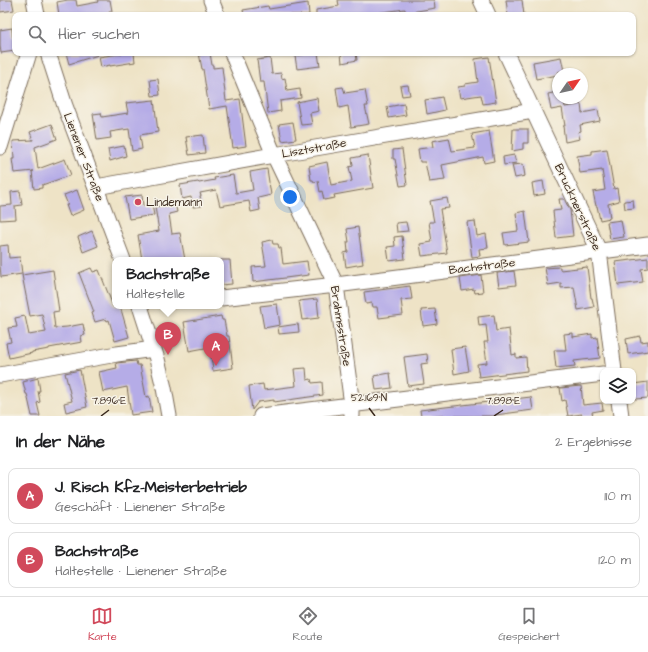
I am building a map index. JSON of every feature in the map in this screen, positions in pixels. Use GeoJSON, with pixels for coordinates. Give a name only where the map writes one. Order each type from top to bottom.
{"type":"FeatureCollection","features":[{"type":"Feature","properties":{"kind":"street"},"geometry":{"type":"LineString","coordinates":[[34,0],[36,12]]}},
{"type":"Feature","properties":{"kind":"street"},"geometry":{"type":"LineString","coordinates":[[211,0],[216,12]]}},
{"type":"Feature","properties":{"kind":"street"},"geometry":{"type":"LineString","coordinates":[[481,0],[485,12]]}},
{"type":"Feature","properties":{"kind":"street"},"geometry":{"type":"LineString","coordinates":[[0,147],[28,56]]}},
{"type":"Feature","properties":{"kind":"street","name":"Lienener Straße"},"geometry":{"type":"LineString","coordinates":[[49,56],[65,106],[122,257]]}},
{"type":"Feature","properties":{"kind":"street","name":"Brahmsstraße"},"geometry":{"type":"LineString","coordinates":[[233,56],[274,155],[336,285],[352,410]]}},
{"type":"Feature","properties":{"kind":"street","name":"Brucknerstraße"},"geometry":{"type":"LineString","coordinates":[[507,56],[599,251],[614,368]]}},
{"type":"Feature","properties":{"kind":"street","name":"Lisztstraße"},"geometry":{"type":"LineString","coordinates":[[96,187],[533,111]]}},
{"type":"Feature","properties":{"kind":"street","name":"Bachstraße"},"geometry":{"type":"LineString","coordinates":[[224,298],[336,285],[648,245]]}},
{"type":"Feature","properties":{"kind":"street"},"geometry":{"type":"LineString","coordinates":[[143,309],[164,388],[169,416]]}},
{"type":"Feature","properties":{"kind":"street"},"geometry":{"type":"LineString","coordinates":[[0,375],[109,355],[154,349]]}},
{"type":"Feature","properties":{"kind":"street"},"geometry":{"type":"LineString","coordinates":[[261,416],[352,410],[600,374]]}},
{"type":"Feature","properties":{"kind":"street"},"geometry":{"type":"LineString","coordinates":[[619,404],[621,416]]}},
{"type":"Feature","properties":{"kind":"building"},"geometry":{"type":"Polygon","coordinates":[[[0,0],[12,0],[14,10],[0,12],[0,0]]]}},
{"type":"Feature","properties":{"kind":"building"},"geometry":{"type":"Polygon","coordinates":[[[76,0],[77,6],[98,2],[97,0],[110,0],[112,11],[59,12],[57,2],[76,0]]]}},
{"type":"Feature","properties":{"kind":"building"},"geometry":{"type":"Polygon","coordinates":[[[338,0],[434,0],[435,8],[411,12],[405,12],[405,9],[383,12],[316,12],[316,10],[339,6],[338,0]]]}},
{"type":"Feature","properties":{"kind":"building"},"geometry":{"type":"Polygon","coordinates":[[[506,0],[522,0],[524,12],[508,12],[506,0]]]}},
{"type":"Feature","properties":{"kind":"building"},"geometry":{"type":"Polygon","coordinates":[[[308,3],[309,12],[243,12],[243,10],[268,6],[269,9],[308,3]]]}},
{"type":"Feature","properties":{"kind":"building"},"geometry":{"type":"Polygon","coordinates":[[[12,28],[12,51],[1,53],[0,30],[12,28]]]}},
{"type":"Feature","properties":{"kind":"building"},"geometry":{"type":"Polygon","coordinates":[[[67,56],[95,56],[69,64],[67,56]]]}},
{"type":"Feature","properties":{"kind":"building"},"geometry":{"type":"Polygon","coordinates":[[[134,56],[135,62],[101,67],[99,57],[134,56]]]}},
{"type":"Feature","properties":{"kind":"building"},"geometry":{"type":"Polygon","coordinates":[[[200,56],[210,56],[213,68],[222,67],[226,101],[240,99],[246,146],[233,148],[227,106],[209,109],[200,56]]]}},
{"type":"Feature","properties":{"kind":"building"},"geometry":{"type":"Polygon","coordinates":[[[295,56],[318,56],[320,66],[297,69],[295,56]]]}},
{"type":"Feature","properties":{"kind":"building"},"geometry":{"type":"Polygon","coordinates":[[[341,56],[356,56],[357,60],[342,63],[341,56]]]}},
{"type":"Feature","properties":{"kind":"building"},"geometry":{"type":"Polygon","coordinates":[[[489,57],[496,102],[483,104],[481,95],[460,98],[458,87],[465,86],[465,84],[478,82],[475,59],[489,57]]]}},
{"type":"Feature","properties":{"kind":"building"},"geometry":{"type":"Polygon","coordinates":[[[561,57],[563,68],[552,68],[552,76],[536,79],[533,62],[561,57]]]}},
{"type":"Feature","properties":{"kind":"building"},"geometry":{"type":"Polygon","coordinates":[[[270,58],[272,74],[281,73],[282,79],[285,78],[287,91],[300,89],[301,98],[280,101],[281,111],[268,113],[264,82],[260,82],[257,60],[270,58]]]}},
{"type":"Feature","properties":{"kind":"building"},"geometry":{"type":"Polygon","coordinates":[[[158,79],[160,95],[152,96],[150,80],[158,79]]]}},
{"type":"Feature","properties":{"kind":"building"},"geometry":{"type":"Polygon","coordinates":[[[408,85],[410,95],[402,96],[400,86],[408,85]]]}},
{"type":"Feature","properties":{"kind":"building"},"geometry":{"type":"Polygon","coordinates":[[[343,87],[345,93],[365,90],[368,106],[365,106],[369,124],[351,127],[348,106],[339,108],[336,88],[343,87]]]}},
{"type":"Feature","properties":{"kind":"building"},"geometry":{"type":"Polygon","coordinates":[[[552,93],[552,104],[564,104],[565,107],[581,104],[582,113],[598,110],[600,121],[580,125],[581,131],[578,132],[580,139],[565,142],[563,126],[565,126],[562,108],[551,110],[548,94],[552,93]]]}},
{"type":"Feature","properties":{"kind":"building"},"geometry":{"type":"Polygon","coordinates":[[[442,97],[445,110],[427,114],[425,100],[442,97]]]}},
{"type":"Feature","properties":{"kind":"building"},"geometry":{"type":"Polygon","coordinates":[[[317,98],[319,111],[310,113],[312,124],[301,125],[297,102],[317,98]]]}},
{"type":"Feature","properties":{"kind":"building"},"geometry":{"type":"Polygon","coordinates":[[[154,100],[158,132],[140,135],[142,149],[132,151],[129,129],[110,132],[111,138],[97,140],[93,114],[101,113],[102,117],[128,113],[126,103],[154,100]]]}},
{"type":"Feature","properties":{"kind":"building"},"geometry":{"type":"Polygon","coordinates":[[[404,104],[406,115],[389,118],[387,107],[404,104]]]}},
{"type":"Feature","properties":{"kind":"building"},"geometry":{"type":"Polygon","coordinates":[[[293,122],[296,139],[282,141],[279,124],[293,122]]]}},
{"type":"Feature","properties":{"kind":"building"},"geometry":{"type":"Polygon","coordinates":[[[52,124],[57,139],[35,147],[38,169],[65,159],[71,175],[42,185],[42,188],[34,189],[32,171],[14,173],[12,159],[14,159],[13,141],[33,140],[30,132],[52,124]]]}},
{"type":"Feature","properties":{"kind":"building"},"geometry":{"type":"Polygon","coordinates":[[[513,129],[528,129],[528,143],[523,143],[523,149],[512,151],[513,129]]]}},
{"type":"Feature","properties":{"kind":"building"},"geometry":{"type":"Polygon","coordinates":[[[489,131],[494,161],[484,163],[483,157],[442,165],[445,180],[429,182],[425,162],[420,162],[418,149],[433,147],[432,141],[449,138],[452,151],[475,148],[472,134],[489,131]]]}},
{"type":"Feature","properties":{"kind":"building"},"geometry":{"type":"Polygon","coordinates":[[[203,135],[205,153],[189,155],[186,137],[203,135]]]}},
{"type":"Feature","properties":{"kind":"building"},"geometry":{"type":"Polygon","coordinates":[[[124,146],[126,156],[110,161],[108,149],[124,146]]]}},
{"type":"Feature","properties":{"kind":"building"},"geometry":{"type":"Polygon","coordinates":[[[402,149],[407,185],[400,186],[395,159],[393,159],[393,150],[402,149]]]}},
{"type":"Feature","properties":{"kind":"building"},"geometry":{"type":"Polygon","coordinates":[[[607,149],[614,189],[617,188],[619,201],[608,204],[610,218],[600,220],[593,192],[605,190],[602,170],[580,173],[577,156],[592,154],[592,151],[607,149]]]}},
{"type":"Feature","properties":{"kind":"building"},"geometry":{"type":"Polygon","coordinates":[[[368,155],[373,188],[334,195],[335,198],[324,200],[322,191],[320,192],[318,181],[314,182],[311,180],[309,166],[327,162],[331,185],[352,181],[349,167],[353,166],[352,158],[368,155]]]}},
{"type":"Feature","properties":{"kind":"building"},"geometry":{"type":"Polygon","coordinates":[[[514,155],[516,163],[504,165],[503,157],[514,155]]]}},
{"type":"Feature","properties":{"kind":"building"},"geometry":{"type":"Polygon","coordinates":[[[523,164],[525,176],[515,178],[512,165],[523,164]]]}},
{"type":"Feature","properties":{"kind":"building"},"geometry":{"type":"Polygon","coordinates":[[[267,169],[271,195],[258,198],[260,210],[251,212],[249,201],[220,206],[216,190],[200,193],[202,206],[193,207],[191,197],[182,199],[180,185],[215,180],[214,178],[233,175],[236,193],[253,190],[250,172],[267,169]]]}},
{"type":"Feature","properties":{"kind":"building"},"geometry":{"type":"Polygon","coordinates":[[[543,181],[545,194],[534,196],[532,183],[543,181]]]}},
{"type":"Feature","properties":{"kind":"building"},"geometry":{"type":"Polygon","coordinates":[[[77,190],[84,210],[70,216],[64,195],[77,190]]]}},
{"type":"Feature","properties":{"kind":"building"},"geometry":{"type":"Polygon","coordinates":[[[20,191],[22,205],[15,206],[16,219],[0,220],[0,206],[12,205],[11,192],[20,191]]]}},
{"type":"Feature","properties":{"kind":"building"},"geometry":{"type":"Polygon","coordinates":[[[142,195],[143,206],[152,205],[154,215],[129,219],[125,197],[142,195]]]}},
{"type":"Feature","properties":{"kind":"building"},"geometry":{"type":"Polygon","coordinates":[[[447,198],[449,208],[440,209],[447,253],[422,256],[420,244],[432,242],[429,222],[434,222],[430,201],[447,198]]]}},
{"type":"Feature","properties":{"kind":"building"},"geometry":{"type":"Polygon","coordinates":[[[559,199],[564,199],[570,210],[573,236],[556,238],[553,211],[561,210],[559,199]]]}},
{"type":"Feature","properties":{"kind":"building"},"geometry":{"type":"Polygon","coordinates":[[[633,200],[634,208],[625,209],[624,201],[633,200]]]}},
{"type":"Feature","properties":{"kind":"building"},"geometry":{"type":"Polygon","coordinates":[[[175,203],[177,212],[169,214],[172,234],[180,233],[184,257],[142,257],[138,235],[159,231],[155,207],[175,203]]]}},
{"type":"Feature","properties":{"kind":"building"},"geometry":{"type":"Polygon","coordinates":[[[525,211],[529,242],[505,245],[503,233],[518,231],[516,213],[525,211]]]}},
{"type":"Feature","properties":{"kind":"building"},"geometry":{"type":"Polygon","coordinates":[[[621,220],[624,237],[610,239],[607,222],[621,220]]]}},
{"type":"Feature","properties":{"kind":"building"},"geometry":{"type":"Polygon","coordinates":[[[475,221],[477,236],[486,234],[488,248],[479,249],[480,256],[472,257],[467,222],[475,221]]]}},
{"type":"Feature","properties":{"kind":"building"},"geometry":{"type":"Polygon","coordinates":[[[406,222],[408,231],[397,232],[396,223],[406,222]]]}},
{"type":"Feature","properties":{"kind":"building"},"geometry":{"type":"Polygon","coordinates":[[[358,227],[363,264],[346,267],[344,253],[348,252],[347,242],[349,242],[347,229],[358,227]]]}},
{"type":"Feature","properties":{"kind":"building"},"geometry":{"type":"Polygon","coordinates":[[[92,231],[98,246],[83,252],[78,237],[92,231]]]}},
{"type":"Feature","properties":{"kind":"building"},"geometry":{"type":"Polygon","coordinates":[[[402,236],[405,259],[389,261],[387,247],[395,246],[394,237],[402,236]]]}},
{"type":"Feature","properties":{"kind":"building"},"geometry":{"type":"Polygon","coordinates":[[[272,240],[273,244],[278,244],[279,248],[281,248],[283,264],[307,261],[309,275],[253,282],[252,267],[266,266],[262,242],[272,240]]]}},
{"type":"Feature","properties":{"kind":"building"},"geometry":{"type":"Polygon","coordinates":[[[8,245],[9,258],[20,257],[22,274],[1,277],[0,246],[8,245]]]}},
{"type":"Feature","properties":{"kind":"building"},"geometry":{"type":"Polygon","coordinates":[[[648,258],[648,268],[641,269],[643,282],[618,285],[615,262],[648,258]]]}},
{"type":"Feature","properties":{"kind":"building"},"geometry":{"type":"Polygon","coordinates":[[[224,260],[230,260],[232,284],[224,285],[224,260]]]}},
{"type":"Feature","properties":{"kind":"building"},"geometry":{"type":"Polygon","coordinates":[[[560,267],[560,270],[587,267],[591,298],[594,307],[578,310],[574,287],[561,288],[561,283],[548,285],[545,268],[560,267]]]}},
{"type":"Feature","properties":{"kind":"building"},"geometry":{"type":"Polygon","coordinates":[[[91,268],[93,272],[99,270],[112,303],[112,309],[121,309],[129,337],[115,341],[109,320],[107,321],[106,319],[95,322],[92,313],[94,312],[79,273],[91,268]]]}},
{"type":"Feature","properties":{"kind":"building"},"geometry":{"type":"Polygon","coordinates":[[[53,270],[59,311],[53,312],[55,328],[83,324],[85,335],[81,336],[82,342],[49,348],[9,358],[6,343],[11,342],[8,328],[17,327],[15,318],[25,316],[29,335],[46,332],[42,314],[30,316],[22,275],[53,270]]]}},
{"type":"Feature","properties":{"kind":"building"},"geometry":{"type":"Polygon","coordinates":[[[514,271],[516,285],[499,287],[497,273],[514,271]]]}},
{"type":"Feature","properties":{"kind":"building"},"geometry":{"type":"Polygon","coordinates":[[[481,275],[483,292],[475,293],[474,289],[462,291],[460,278],[481,275]]]}},
{"type":"Feature","properties":{"kind":"building"},"geometry":{"type":"Polygon","coordinates":[[[410,286],[412,299],[401,300],[403,315],[379,318],[377,307],[373,307],[372,303],[366,304],[364,292],[410,286]]]}},
{"type":"Feature","properties":{"kind":"building"},"geometry":{"type":"Polygon","coordinates":[[[317,299],[319,318],[302,320],[299,301],[317,299]]]}},
{"type":"Feature","properties":{"kind":"building"},"geometry":{"type":"Polygon","coordinates":[[[277,304],[280,325],[264,328],[260,306],[277,304]]]}},
{"type":"Feature","properties":{"kind":"building"},"geometry":{"type":"Polygon","coordinates":[[[435,309],[437,324],[423,326],[421,310],[435,309]]]}},
{"type":"Feature","properties":{"kind":"building"},"geometry":{"type":"Polygon","coordinates":[[[494,315],[496,331],[509,329],[512,355],[516,354],[516,358],[526,357],[527,371],[479,377],[477,364],[487,363],[484,342],[488,342],[486,325],[479,326],[478,317],[494,315]]]}},
{"type":"Feature","properties":{"kind":"building"},"geometry":{"type":"Polygon","coordinates":[[[221,316],[222,320],[224,320],[227,336],[229,336],[233,368],[213,371],[210,347],[189,351],[184,322],[221,316]]]}},
{"type":"Feature","properties":{"kind":"building"},"geometry":{"type":"Polygon","coordinates":[[[298,324],[299,332],[279,334],[278,327],[298,324]]]}},
{"type":"Feature","properties":{"kind":"building"},"geometry":{"type":"Polygon","coordinates":[[[573,333],[573,337],[592,334],[592,338],[597,337],[600,358],[574,361],[575,366],[556,368],[554,350],[566,350],[564,334],[573,333]]]}},
{"type":"Feature","properties":{"kind":"building"},"geometry":{"type":"Polygon","coordinates":[[[640,336],[641,342],[648,341],[648,351],[628,354],[626,339],[640,336]]]}},
{"type":"Feature","properties":{"kind":"building"},"geometry":{"type":"Polygon","coordinates":[[[465,347],[469,371],[454,374],[451,349],[465,347]]]}},
{"type":"Feature","properties":{"kind":"building"},"geometry":{"type":"Polygon","coordinates":[[[427,354],[428,363],[421,364],[424,384],[408,386],[404,357],[427,354]]]}},
{"type":"Feature","properties":{"kind":"building"},"geometry":{"type":"Polygon","coordinates":[[[136,361],[137,365],[140,365],[146,397],[149,396],[152,412],[131,415],[127,387],[103,392],[99,372],[117,368],[116,363],[136,361]]]}},
{"type":"Feature","properties":{"kind":"building"},"geometry":{"type":"Polygon","coordinates":[[[306,368],[307,380],[311,379],[312,383],[322,382],[323,395],[274,402],[274,400],[258,402],[252,410],[249,386],[263,384],[264,390],[296,386],[294,369],[306,368]]]}},
{"type":"Feature","properties":{"kind":"building"},"geometry":{"type":"Polygon","coordinates":[[[80,370],[87,407],[66,412],[64,403],[72,401],[65,373],[80,370]]]}},
{"type":"Feature","properties":{"kind":"building"},"geometry":{"type":"Polygon","coordinates":[[[390,373],[392,388],[376,390],[374,376],[390,373]]]}},
{"type":"Feature","properties":{"kind":"building"},"geometry":{"type":"Polygon","coordinates":[[[38,378],[40,402],[37,403],[40,416],[32,416],[23,382],[38,378]]]}},
{"type":"Feature","properties":{"kind":"building"},"geometry":{"type":"Polygon","coordinates":[[[648,382],[648,398],[636,399],[636,384],[648,382]]]}},
{"type":"Feature","properties":{"kind":"building"},"geometry":{"type":"Polygon","coordinates":[[[581,386],[583,405],[600,403],[602,404],[603,410],[592,412],[593,416],[582,416],[582,414],[568,416],[565,400],[562,401],[560,388],[581,386]]]}},
{"type":"Feature","properties":{"kind":"building"},"geometry":{"type":"Polygon","coordinates":[[[531,397],[533,410],[495,416],[421,416],[420,410],[531,397]]]}},
{"type":"Feature","properties":{"kind":"place","name":"Lindemann"},"geometry":{"type":"Point","coordinates":[138,202]}},
{"type":"Feature","properties":{"kind":"place","name":"Bachstraße"},"geometry":{"type":"Point","coordinates":[168,355]}},
{"type":"Feature","properties":{"kind":"place","name":"J. Risch Kfz-Meisterbetrieb"},"geometry":{"type":"Point","coordinates":[216,366]}}]}
